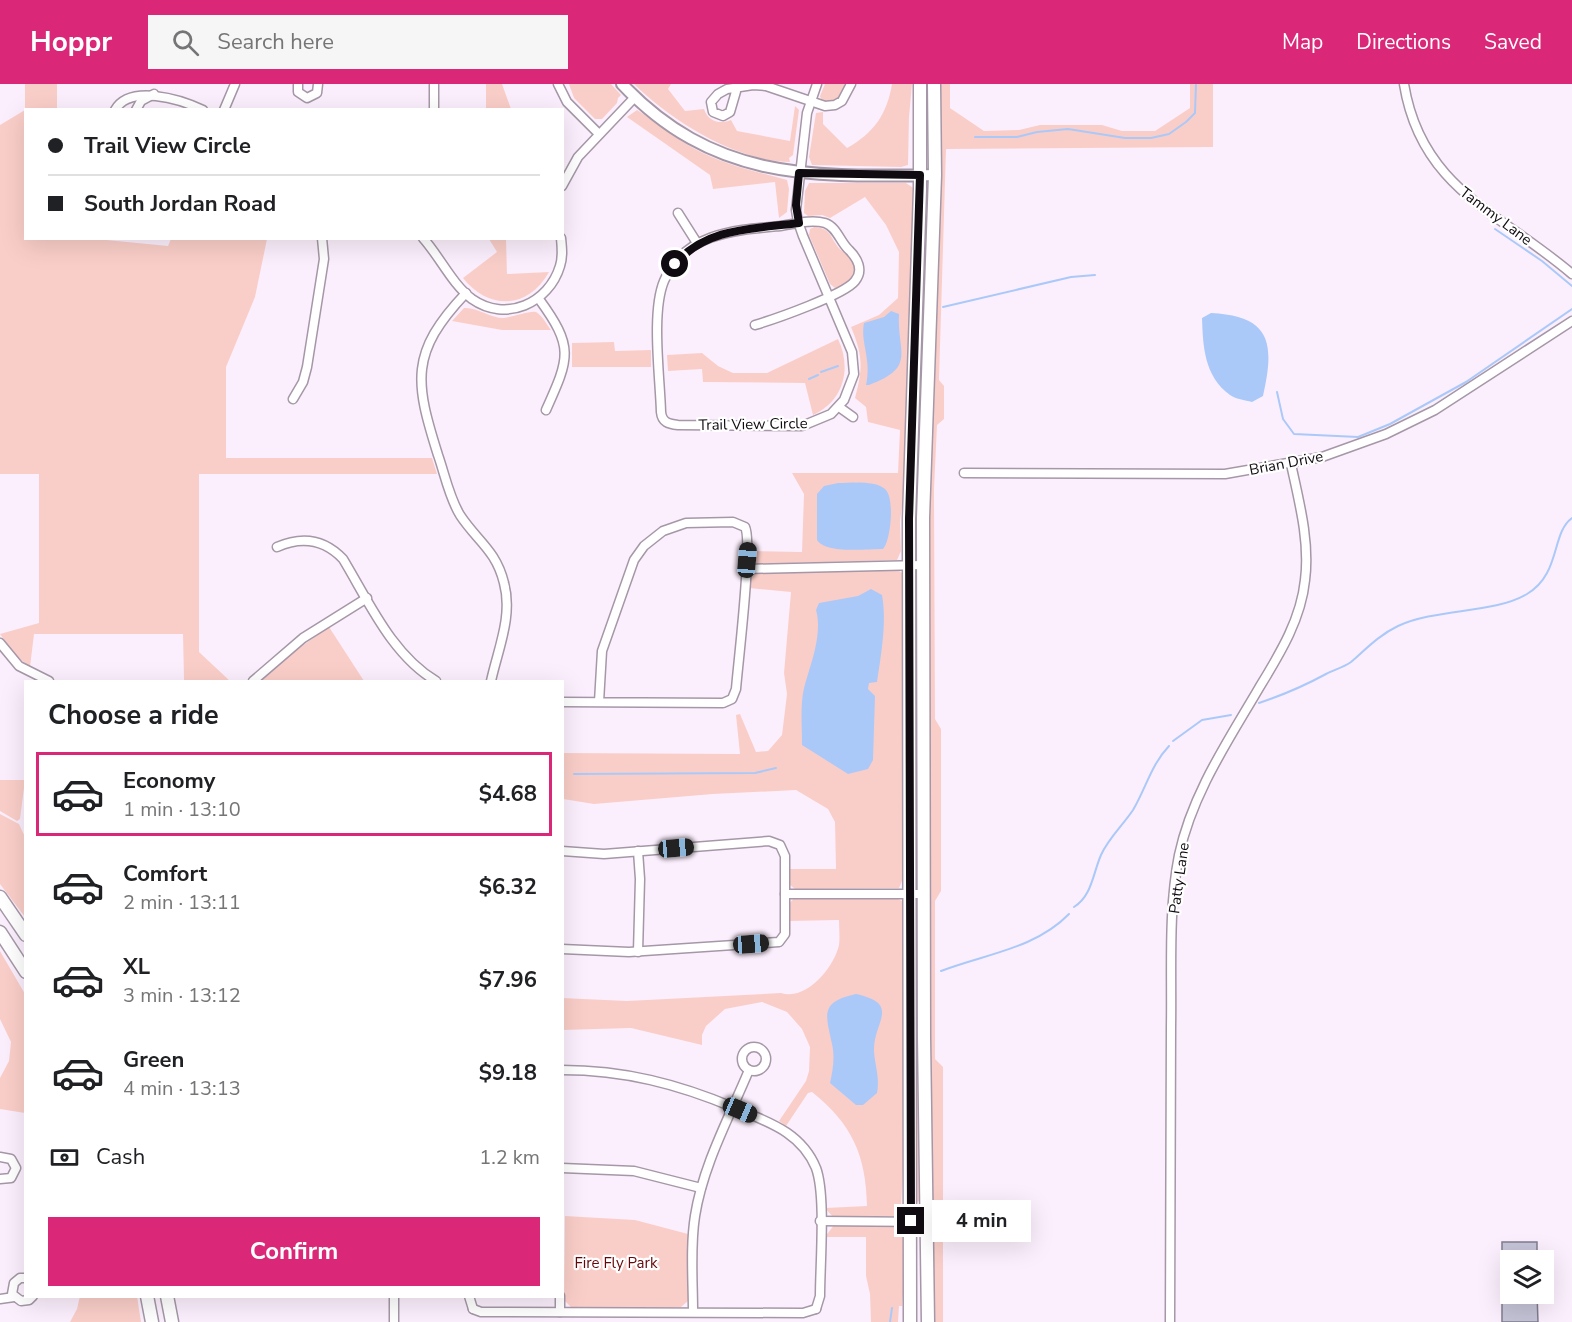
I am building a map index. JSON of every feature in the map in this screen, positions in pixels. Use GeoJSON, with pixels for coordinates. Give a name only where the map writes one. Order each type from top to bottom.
{"type":"FeatureCollection","features":[{"type":"Feature","properties":{"kind":"main road"},"geometry":{"type":"LineString","coordinates":[[910,1322],[909,565],[920,175],[920,84]]}},
{"type":"Feature","properties":{"kind":"main road"},"geometry":{"type":"LineString","coordinates":[[928,1322],[924,1037],[923,565],[935,175],[934,84]]}},
{"type":"Feature","properties":{"kind":"main road"},"geometry":{"type":"LineString","coordinates":[[0,897],[24,932]]}},
{"type":"Feature","properties":{"kind":"main road"},"geometry":{"type":"LineString","coordinates":[[0,932],[24,969]]}},
{"type":"Feature","properties":{"kind":"main road"},"geometry":{"type":"LineString","coordinates":[[140,1298],[145,1322]]}},
{"type":"Feature","properties":{"kind":"main road"},"geometry":{"type":"LineString","coordinates":[[147,1298],[152,1322]]}},
{"type":"Feature","properties":{"kind":"main road"},"geometry":{"type":"LineString","coordinates":[[167,1298],[172,1322]]}},
{"type":"Feature","properties":{"kind":"street"},"geometry":{"type":"LineString","coordinates":[[225,108],[235,84]]}},
{"type":"Feature","properties":{"kind":"street"},"geometry":{"type":"LineString","coordinates":[[298,84],[298,92],[307,98],[317,93],[318,84]]}},
{"type":"Feature","properties":{"kind":"street"},"geometry":{"type":"LineString","coordinates":[[432,108],[434,84]]}},
{"type":"Feature","properties":{"kind":"street"},"geometry":{"type":"LineString","coordinates":[[622,84],[672,127],[714,150],[750,163],[799,173],[935,175]]}},
{"type":"Feature","properties":{"kind":"street"},"geometry":{"type":"LineString","coordinates":[[817,84],[810,100],[796,205],[799,223],[849,342],[854,363],[851,385],[839,407],[853,417]]}},
{"type":"Feature","properties":{"kind":"street"},"geometry":{"type":"LineString","coordinates":[[737,88],[761,85],[825,106],[835,105],[845,98],[851,84]]}},
{"type":"Feature","properties":{"kind":"street","name":"Tammy Lane"},"geometry":{"type":"LineString","coordinates":[[1404,84],[1410,112],[1421,138],[1433,159],[1450,180],[1477,204],[1572,274]]}},
{"type":"Feature","properties":{"kind":"street"},"geometry":{"type":"LineString","coordinates":[[559,85],[567,102],[599,134]]}},
{"type":"Feature","properties":{"kind":"street"},"geometry":{"type":"LineString","coordinates":[[116,108],[120,101],[139,93],[173,98],[198,108]]}},
{"type":"Feature","properties":{"kind":"street"},"geometry":{"type":"LineString","coordinates":[[137,108],[141,101],[154,94]]}},
{"type":"Feature","properties":{"kind":"street"},"geometry":{"type":"LineString","coordinates":[[564,182],[575,161],[635,97]]}},
{"type":"Feature","properties":{"kind":"street"},"geometry":{"type":"LineString","coordinates":[[678,213],[697,243]]}},
{"type":"Feature","properties":{"kind":"street","name":"Trail View Circle"},"geometry":{"type":"LineString","coordinates":[[828,296],[848,287],[856,280],[859,269],[856,258],[829,225],[820,222],[799,223],[731,231],[714,235],[697,243],[683,254],[671,269],[659,297],[661,412],[662,422],[678,425],[802,426],[825,418],[839,407]]}},
{"type":"Feature","properties":{"kind":"street"},"geometry":{"type":"LineString","coordinates":[[293,399],[303,382],[307,367],[324,260],[321,240]]}},
{"type":"Feature","properties":{"kind":"street"},"geometry":{"type":"LineString","coordinates":[[425,240],[466,293],[477,302],[500,309],[520,307],[539,299],[558,274],[562,261],[561,240]]}},
{"type":"Feature","properties":{"kind":"street"},"geometry":{"type":"LineString","coordinates":[[466,293],[436,329],[426,350],[422,374],[424,411],[458,512],[494,555],[504,582],[507,614],[491,680]]}},
{"type":"Feature","properties":{"kind":"street"},"geometry":{"type":"LineString","coordinates":[[755,325],[828,296]]}},
{"type":"Feature","properties":{"kind":"street"},"geometry":{"type":"LineString","coordinates":[[539,299],[561,331],[566,352],[561,375],[546,410]]}},
{"type":"Feature","properties":{"kind":"street","name":"Brian Drive"},"geometry":{"type":"LineString","coordinates":[[964,473],[1208,474],[1291,464],[1352,448],[1413,422],[1455,398],[1572,321]]}},
{"type":"Feature","properties":{"kind":"street","name":"Patty Lane"},"geometry":{"type":"LineString","coordinates":[[1170,1322],[1172,948],[1176,876],[1187,828],[1203,785],[1277,658],[1300,605],[1305,582],[1306,556],[1291,464]]}},
{"type":"Feature","properties":{"kind":"street"},"geometry":{"type":"LineString","coordinates":[[564,702],[723,703],[734,702],[748,524],[686,523],[663,531],[645,546],[634,560],[602,651],[599,702]]}},
{"type":"Feature","properties":{"kind":"street"},"geometry":{"type":"LineString","coordinates":[[277,547],[299,540],[314,541],[327,546],[343,559],[400,651],[434,680]]}},
{"type":"Feature","properties":{"kind":"street"},"geometry":{"type":"LineString","coordinates":[[746,569],[923,565]]}},
{"type":"Feature","properties":{"kind":"street"},"geometry":{"type":"LineString","coordinates":[[255,680],[309,634],[367,598]]}},
{"type":"Feature","properties":{"kind":"street"},"geometry":{"type":"LineString","coordinates":[[0,643],[19,666],[47,680]]}},
{"type":"Feature","properties":{"kind":"street"},"geometry":{"type":"LineString","coordinates":[[564,851],[595,855],[748,841],[783,842],[784,853],[784,942],[638,952],[564,949]]}},
{"type":"Feature","properties":{"kind":"street"},"geometry":{"type":"LineString","coordinates":[[638,851],[640,887],[637,924],[638,952]]}},
{"type":"Feature","properties":{"kind":"street"},"geometry":{"type":"LineString","coordinates":[[784,894],[925,894]]}},
{"type":"Feature","properties":{"kind":"street"},"geometry":{"type":"LineString","coordinates":[[469,1298],[470,1312],[819,1312],[818,1176],[805,1149],[783,1129],[691,1090],[650,1078],[613,1072],[564,1070]]}},
{"type":"Feature","properties":{"kind":"street"},"geometry":{"type":"LineString","coordinates":[[693,1312],[693,1226],[700,1188],[748,1070]]}},
{"type":"Feature","properties":{"kind":"street"},"geometry":{"type":"LineString","coordinates":[[0,1157],[11,1159],[16,1168],[11,1178],[0,1179]]}},
{"type":"Feature","properties":{"kind":"street"},"geometry":{"type":"LineString","coordinates":[[564,1168],[634,1171],[700,1188]]}},
{"type":"Feature","properties":{"kind":"street"},"geometry":{"type":"LineString","coordinates":[[820,1221],[928,1222]]}},
{"type":"Feature","properties":{"kind":"street"},"geometry":{"type":"LineString","coordinates":[[14,1297],[12,1290],[14,1283],[24,1278]]}},
{"type":"Feature","properties":{"kind":"street"},"geometry":{"type":"LineString","coordinates":[[0,1299],[14,1297],[25,1301],[30,1298]]}},
{"type":"Feature","properties":{"kind":"street"},"geometry":{"type":"LineString","coordinates":[[394,1298],[394,1322]]}},
{"type":"Feature","properties":{"kind":"street"},"geometry":{"type":"LineString","coordinates":[[560,1298],[560,1312]]}},
{"type":"Feature","properties":{"kind":"street"},"geometry":{"type":"LineString","coordinates":[[621,1312],[621,1322]]}},
{"type":"Feature","properties":{"kind":"green space"},"geometry":{"type":"Polygon","coordinates":[[[25,84],[57,84],[57,108],[25,108],[25,84]]]}},
{"type":"Feature","properties":{"kind":"green space"},"geometry":{"type":"Polygon","coordinates":[[[486,84],[502,84],[511,108],[486,108],[486,84]]]}},
{"type":"Feature","properties":{"kind":"green space"},"geometry":{"type":"Polygon","coordinates":[[[569,84],[611,84],[621,95],[617,103],[602,119],[595,119],[574,98],[569,84]]]}},
{"type":"Feature","properties":{"kind":"green space"},"geometry":{"type":"Polygon","coordinates":[[[634,84],[671,84],[668,89],[685,111],[704,109],[714,121],[731,120],[737,131],[790,141],[795,106],[799,110],[790,162],[769,160],[726,147],[667,112],[634,84]]]}},
{"type":"Feature","properties":{"kind":"green space"},"geometry":{"type":"Polygon","coordinates":[[[825,84],[846,84],[839,98],[829,102],[821,99],[820,96],[825,84]]]}},
{"type":"Feature","properties":{"kind":"green space"},"geometry":{"type":"Polygon","coordinates":[[[892,84],[912,84],[908,165],[901,167],[812,165],[809,157],[816,113],[823,112],[823,124],[847,148],[865,136],[878,122],[887,105],[892,84]]]}},
{"type":"Feature","properties":{"kind":"green space"},"geometry":{"type":"Polygon","coordinates":[[[939,84],[950,84],[950,108],[984,131],[1019,130],[1040,125],[1102,125],[1122,131],[1155,131],[1190,108],[1190,84],[1213,84],[1213,147],[946,149],[939,380],[944,386],[944,419],[937,425],[934,489],[935,719],[941,729],[941,891],[935,901],[935,1059],[943,1067],[943,1322],[933,1322],[933,1184],[929,1060],[928,548],[939,84]]]}},
{"type":"Feature","properties":{"kind":"green space"},"geometry":{"type":"Polygon","coordinates":[[[637,110],[706,155],[787,180],[789,189],[787,212],[779,218],[775,182],[713,189],[710,175],[627,117],[637,110]]]}},
{"type":"Feature","properties":{"kind":"green space"},"geometry":{"type":"Polygon","coordinates":[[[24,111],[24,240],[106,240],[168,246],[171,240],[267,240],[255,297],[226,367],[226,458],[432,458],[437,474],[199,474],[199,652],[229,680],[184,680],[183,634],[34,634],[30,667],[15,655],[0,634],[39,623],[39,474],[0,474],[0,125],[24,111]]]}},
{"type":"Feature","properties":{"kind":"green space"},"geometry":{"type":"Polygon","coordinates":[[[809,183],[906,183],[915,189],[906,474],[900,522],[901,551],[897,560],[757,564],[751,558],[752,551],[802,552],[804,494],[792,473],[898,473],[900,430],[868,422],[866,407],[855,398],[860,354],[851,327],[879,315],[898,298],[899,252],[886,225],[865,197],[830,218],[822,215],[808,216],[804,213],[805,191],[809,183]]]}},
{"type":"Feature","properties":{"kind":"green space"},"geometry":{"type":"Polygon","coordinates":[[[814,227],[827,231],[838,247],[852,260],[853,274],[848,282],[840,287],[835,288],[830,284],[809,235],[810,229],[814,227]]]}},
{"type":"Feature","properties":{"kind":"green space"},"geometry":{"type":"Polygon","coordinates":[[[490,240],[506,240],[507,274],[549,272],[530,293],[519,299],[496,300],[484,296],[463,278],[497,252],[490,240]]]}},
{"type":"Feature","properties":{"kind":"green space"},"geometry":{"type":"Polygon","coordinates":[[[922,242],[925,242],[926,308],[918,546],[915,554],[913,520],[922,242]]]}},
{"type":"Feature","properties":{"kind":"green space"},"geometry":{"type":"Polygon","coordinates":[[[464,308],[504,318],[536,312],[551,330],[502,330],[452,321],[464,308]]]}},
{"type":"Feature","properties":{"kind":"green space"},"geometry":{"type":"Polygon","coordinates":[[[838,339],[844,361],[842,383],[832,401],[813,415],[805,383],[703,382],[702,369],[668,371],[667,355],[702,353],[718,366],[733,373],[767,373],[838,339]]]}},
{"type":"Feature","properties":{"kind":"green space"},"geometry":{"type":"Polygon","coordinates":[[[614,342],[615,351],[651,350],[651,367],[572,367],[572,343],[614,342]]]}},
{"type":"Feature","properties":{"kind":"green space"},"geometry":{"type":"Polygon","coordinates":[[[898,570],[903,574],[906,809],[902,881],[899,888],[795,889],[790,885],[790,869],[836,869],[835,822],[828,809],[796,790],[594,804],[564,799],[564,753],[740,754],[736,715],[740,714],[756,752],[768,751],[782,735],[787,694],[784,673],[791,592],[749,588],[750,579],[755,573],[898,570]]]}},
{"type":"Feature","properties":{"kind":"green space"},"geometry":{"type":"Polygon","coordinates":[[[329,627],[363,680],[262,680],[292,653],[329,627]]]}},
{"type":"Feature","properties":{"kind":"green space"},"geometry":{"type":"Polygon","coordinates":[[[914,654],[916,654],[920,693],[919,875],[917,881],[914,654]]]}},
{"type":"Feature","properties":{"kind":"green space"},"geometry":{"type":"Polygon","coordinates":[[[0,780],[24,780],[20,819],[17,821],[0,811],[0,780]]]}},
{"type":"Feature","properties":{"kind":"green space"},"geometry":{"type":"Polygon","coordinates":[[[0,814],[19,824],[24,835],[24,916],[0,884],[0,814]]]}},
{"type":"Feature","properties":{"kind":"green space"},"geometry":{"type":"Polygon","coordinates":[[[794,898],[896,898],[904,902],[905,1126],[901,1208],[896,1216],[833,1217],[825,1208],[867,1206],[864,1171],[860,1156],[847,1129],[826,1104],[812,1092],[808,1093],[786,1126],[779,1121],[806,1081],[809,1071],[810,1047],[802,1029],[787,1012],[762,1002],[725,1009],[706,1026],[702,1035],[702,1045],[631,1028],[564,1030],[564,998],[627,1001],[791,994],[809,987],[825,972],[836,954],[839,945],[839,920],[789,921],[789,904],[794,898]]]}},
{"type":"Feature","properties":{"kind":"green space"},"geometry":{"type":"Polygon","coordinates":[[[0,951],[24,992],[24,1113],[0,1109],[0,1078],[9,1061],[11,1042],[0,1019],[0,951]]]}},
{"type":"Feature","properties":{"kind":"green space"},"geometry":{"type":"Polygon","coordinates":[[[915,982],[920,1023],[922,1196],[914,1208],[915,982]]]}},
{"type":"Feature","properties":{"kind":"green space","name":"Fire Fly Park"},"geometry":{"type":"Polygon","coordinates":[[[565,1216],[635,1220],[688,1234],[688,1301],[681,1307],[571,1307],[564,1300],[565,1216]]]}},
{"type":"Feature","properties":{"kind":"green space"},"geometry":{"type":"Polygon","coordinates":[[[834,1225],[895,1226],[904,1231],[905,1270],[902,1306],[899,1306],[898,1322],[871,1322],[870,1294],[866,1276],[866,1237],[825,1237],[834,1225]]]}},
{"type":"Feature","properties":{"kind":"green space"},"geometry":{"type":"Polygon","coordinates":[[[80,1298],[137,1298],[141,1322],[70,1322],[80,1298]]]}},
{"type":"Feature","properties":{"kind":"water"},"geometry":{"type":"Polygon","coordinates":[[[891,311],[899,314],[901,357],[899,365],[894,372],[866,385],[868,367],[863,337],[864,323],[884,317],[891,311]]]}},
{"type":"Feature","properties":{"kind":"water"},"geometry":{"type":"Polygon","coordinates":[[[1211,313],[1231,315],[1246,320],[1257,327],[1264,336],[1268,347],[1267,377],[1263,396],[1252,402],[1230,395],[1221,387],[1210,370],[1204,350],[1202,318],[1211,313]]]}},
{"type":"Feature","properties":{"kind":"water"},"geometry":{"type":"Polygon","coordinates":[[[838,483],[875,484],[885,489],[890,501],[891,519],[883,549],[838,549],[817,540],[817,494],[824,486],[838,483]]]}},
{"type":"Feature","properties":{"kind":"water"},"geometry":{"type":"Polygon","coordinates":[[[871,589],[882,595],[884,616],[877,682],[869,683],[868,689],[875,696],[873,760],[868,769],[848,774],[802,745],[803,695],[817,640],[816,610],[819,603],[858,596],[871,589]]]}},
{"type":"Feature","properties":{"kind":"water"},"geometry":{"type":"Polygon","coordinates":[[[856,994],[870,998],[882,1009],[874,1051],[878,1088],[877,1093],[863,1105],[856,1105],[830,1083],[833,1054],[827,1018],[828,1011],[836,1001],[856,994]]]}},
{"type":"Feature","properties":{"kind":"building"},"geometry":{"type":"Polygon","coordinates":[[[1502,1242],[1537,1242],[1537,1250],[1502,1250],[1502,1242]]]}},
{"type":"Feature","properties":{"kind":"building"},"geometry":{"type":"Polygon","coordinates":[[[1502,1304],[1537,1304],[1538,1322],[1502,1322],[1502,1304]]]}},
{"type":"Feature","properties":{"kind":"waterway"},"geometry":{"type":"LineString","coordinates":[[975,137],[1017,137],[1037,132],[1068,129],[1125,138],[1151,138],[1169,134],[1195,113],[1196,84]]}},
{"type":"Feature","properties":{"kind":"waterway"},"geometry":{"type":"LineString","coordinates":[[1495,229],[1542,261],[1572,286]]}},
{"type":"Feature","properties":{"kind":"waterway"},"geometry":{"type":"LineString","coordinates":[[943,307],[1071,277],[1095,275]]}},
{"type":"Feature","properties":{"kind":"waterway"},"geometry":{"type":"LineString","coordinates":[[1277,392],[1283,419],[1294,434],[1358,437],[1390,424],[1466,382],[1572,309]]}},
{"type":"Feature","properties":{"kind":"waterway"},"geometry":{"type":"LineString","coordinates":[[821,372],[838,366]]}},
{"type":"Feature","properties":{"kind":"waterway"},"geometry":{"type":"LineString","coordinates":[[809,379],[818,375]]}},
{"type":"Feature","properties":{"kind":"waterway"},"geometry":{"type":"LineString","coordinates":[[1259,703],[1348,664],[1379,638],[1398,626],[1430,616],[1498,605],[1527,594],[1538,586],[1545,576],[1561,533],[1572,518]]}},
{"type":"Feature","properties":{"kind":"waterway"},"geometry":{"type":"LineString","coordinates":[[1173,741],[1202,720],[1231,715]]}},
{"type":"Feature","properties":{"kind":"waterway"},"geometry":{"type":"LineString","coordinates":[[1074,907],[1085,897],[1104,849],[1133,810],[1153,769],[1169,746]]}},
{"type":"Feature","properties":{"kind":"waterway"},"geometry":{"type":"LineString","coordinates":[[574,774],[755,773],[776,768]]}},
{"type":"Feature","properties":{"kind":"waterway"},"geometry":{"type":"LineString","coordinates":[[941,971],[1025,943],[1056,926],[1069,914]]}},
{"type":"Feature","properties":{"kind":"waterway"},"geometry":{"type":"LineString","coordinates":[[890,1322],[892,1308]]}},
{"type":"Feature","properties":{"kind":"route"},"geometry":{"type":"LineString","coordinates":[[675,264],[693,246],[714,235],[799,223],[796,214],[799,173],[920,175],[909,519],[911,1221]]}}]}
